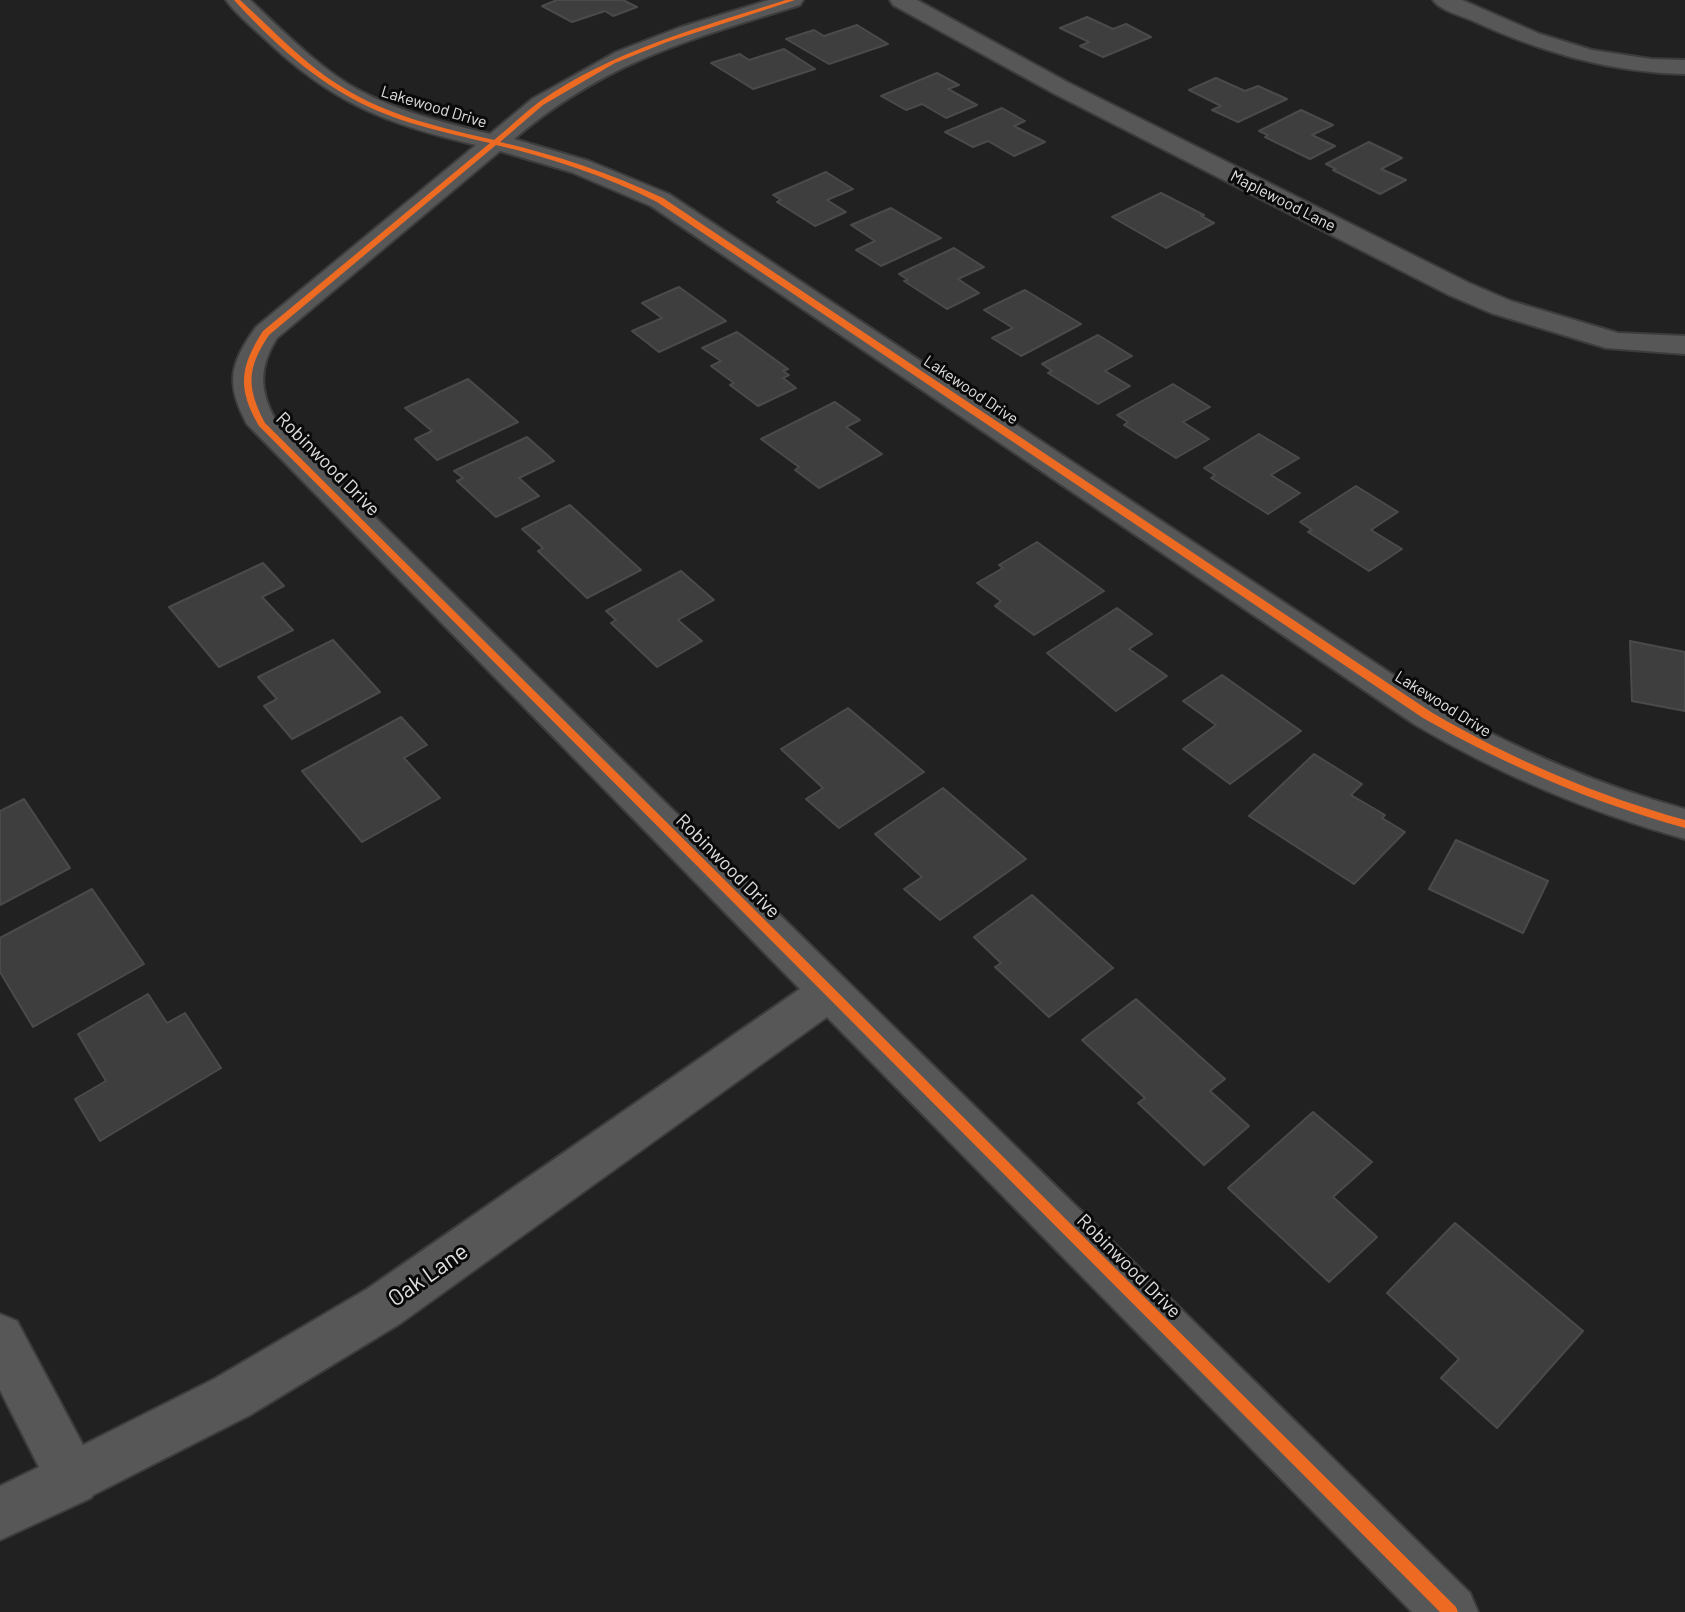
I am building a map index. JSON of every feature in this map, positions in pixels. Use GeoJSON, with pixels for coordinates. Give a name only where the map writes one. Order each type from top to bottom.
{"type":"FeatureCollection","features":[{"type":"Feature","properties":{"kind":"street","name":"Lakewood Drive"},"geometry":{"type":"LineString","coordinates":[[237,0],[310,69],[358,99],[419,122],[596,171],[660,200],[1427,715],[1472,742],[1591,796],[1685,824]]}},
{"type":"Feature","properties":{"kind":"street","name":"Robinwood Drive"},"geometry":{"type":"LineString","coordinates":[[792,0],[686,33],[625,57],[587,75],[541,104],[267,333],[252,355],[245,382],[249,402],[272,433],[1451,1612]]}},
{"type":"Feature","properties":{"kind":"street","name":"Maplewood Lane"},"geometry":{"type":"LineString","coordinates":[[901,0],[1061,88],[1459,289],[1541,321],[1616,342],[1685,345]]}},
{"type":"Feature","properties":{"kind":"street"},"geometry":{"type":"LineString","coordinates":[[1444,0],[1528,38],[1579,56],[1629,65],[1685,67]]}},
{"type":"Feature","properties":{"kind":"street","name":"Oak Lane"},"geometry":{"type":"LineString","coordinates":[[0,1514],[73,1480],[232,1397],[384,1306],[829,992]]}},
{"type":"Feature","properties":{"kind":"street"},"geometry":{"type":"LineString","coordinates":[[0,1338],[73,1480]]}},
{"type":"Feature","properties":{"kind":"building"},"geometry":{"type":"Polygon","coordinates":[[[557,0],[623,0],[637,7],[613,16],[605,11],[572,22],[542,6],[557,0]]]}},
{"type":"Feature","properties":{"kind":"building"},"geometry":{"type":"Polygon","coordinates":[[[1087,17],[1113,29],[1126,24],[1151,37],[1103,57],[1080,46],[1089,42],[1060,28],[1087,17]]]}},
{"type":"Feature","properties":{"kind":"building"},"geometry":{"type":"Polygon","coordinates":[[[857,25],[888,44],[829,64],[786,39],[814,30],[824,36],[857,25]]]}},
{"type":"Feature","properties":{"kind":"building"},"geometry":{"type":"Polygon","coordinates":[[[784,49],[815,69],[753,89],[711,63],[740,54],[749,60],[784,49]]]}},
{"type":"Feature","properties":{"kind":"building"},"geometry":{"type":"Polygon","coordinates":[[[937,73],[959,85],[948,89],[977,105],[946,118],[922,104],[906,110],[881,96],[937,73]]]}},
{"type":"Feature","properties":{"kind":"building"},"geometry":{"type":"Polygon","coordinates":[[[1216,78],[1245,91],[1258,86],[1287,99],[1238,122],[1212,110],[1221,106],[1189,90],[1216,78]]]}},
{"type":"Feature","properties":{"kind":"building"},"geometry":{"type":"Polygon","coordinates":[[[1002,108],[1025,121],[1014,126],[1045,142],[1014,156],[988,141],[973,147],[945,132],[1002,108]]]}},
{"type":"Feature","properties":{"kind":"building"},"geometry":{"type":"Polygon","coordinates":[[[1301,110],[1333,125],[1312,135],[1335,146],[1310,159],[1265,137],[1268,135],[1259,131],[1301,110]]]}},
{"type":"Feature","properties":{"kind":"building"},"geometry":{"type":"Polygon","coordinates":[[[1369,142],[1402,158],[1381,169],[1406,180],[1380,194],[1326,164],[1369,142]]]}},
{"type":"Feature","properties":{"kind":"building"},"geometry":{"type":"Polygon","coordinates":[[[826,172],[853,189],[827,200],[846,212],[815,226],[777,202],[781,200],[773,195],[826,172]]]}},
{"type":"Feature","properties":{"kind":"building"},"geometry":{"type":"Polygon","coordinates":[[[1161,193],[1214,223],[1166,248],[1112,217],[1161,193]]]}},
{"type":"Feature","properties":{"kind":"building"},"geometry":{"type":"Polygon","coordinates":[[[891,208],[941,238],[881,266],[856,250],[875,241],[851,225],[891,208]]]}},
{"type":"Feature","properties":{"kind":"building"},"geometry":{"type":"Polygon","coordinates":[[[954,248],[984,267],[958,279],[979,293],[947,309],[904,281],[908,280],[899,274],[954,248]]]}},
{"type":"Feature","properties":{"kind":"building"},"geometry":{"type":"Polygon","coordinates":[[[679,287],[726,321],[659,352],[632,331],[662,318],[642,303],[679,287]]]}},
{"type":"Feature","properties":{"kind":"building"},"geometry":{"type":"Polygon","coordinates":[[[1025,290],[1081,324],[1021,356],[992,338],[1013,328],[984,310],[1025,290]]]}},
{"type":"Feature","properties":{"kind":"building"},"geometry":{"type":"Polygon","coordinates":[[[737,332],[788,369],[783,371],[789,375],[783,378],[796,388],[758,406],[730,385],[734,383],[711,366],[721,361],[702,348],[737,332]]]}},
{"type":"Feature","properties":{"kind":"building"},"geometry":{"type":"Polygon","coordinates":[[[1098,335],[1132,356],[1105,371],[1130,386],[1098,404],[1048,373],[1052,371],[1042,364],[1098,335]]]}},
{"type":"Feature","properties":{"kind":"building"},"geometry":{"type":"Polygon","coordinates":[[[468,379],[518,422],[437,460],[415,439],[432,431],[405,408],[468,379]]]}},
{"type":"Feature","properties":{"kind":"building"},"geometry":{"type":"Polygon","coordinates":[[[1173,384],[1210,407],[1183,422],[1209,439],[1176,458],[1124,425],[1128,422],[1117,415],[1173,384]]]}},
{"type":"Feature","properties":{"kind":"building"},"geometry":{"type":"Polygon","coordinates":[[[835,402],[860,420],[846,427],[882,454],[819,488],[795,470],[799,467],[761,439],[835,402]]]}},
{"type":"Feature","properties":{"kind":"building"},"geometry":{"type":"Polygon","coordinates":[[[1259,434],[1299,458],[1271,475],[1300,493],[1268,514],[1211,478],[1215,475],[1204,468],[1259,434]]]}},
{"type":"Feature","properties":{"kind":"building"},"geometry":{"type":"Polygon","coordinates":[[[527,437],[554,461],[519,478],[539,496],[496,517],[457,481],[463,478],[454,471],[527,437]]]}},
{"type":"Feature","properties":{"kind":"building"},"geometry":{"type":"Polygon","coordinates":[[[1356,486],[1398,512],[1371,530],[1402,549],[1369,571],[1308,532],[1312,530],[1300,522],[1356,486]]]}},
{"type":"Feature","properties":{"kind":"building"},"geometry":{"type":"Polygon","coordinates":[[[570,505],[641,570],[587,598],[538,551],[543,548],[522,529],[570,505]]]}},
{"type":"Feature","properties":{"kind":"building"},"geometry":{"type":"Polygon","coordinates":[[[1037,542],[1104,591],[1034,635],[995,606],[1001,601],[977,583],[1003,568],[999,565],[1037,542]]]}},
{"type":"Feature","properties":{"kind":"building"},"geometry":{"type":"Polygon","coordinates":[[[263,563],[284,586],[262,597],[293,630],[219,667],[169,607],[263,563]]]}},
{"type":"Feature","properties":{"kind":"building"},"geometry":{"type":"Polygon","coordinates":[[[681,571],[714,600],[678,620],[702,641],[657,667],[611,623],[616,620],[606,611],[681,571]]]}},
{"type":"Feature","properties":{"kind":"building"},"geometry":{"type":"Polygon","coordinates":[[[1117,608],[1152,634],[1129,649],[1167,676],[1116,711],[1047,653],[1117,608]]]}},
{"type":"Feature","properties":{"kind":"building"},"geometry":{"type":"Polygon","coordinates":[[[333,640],[380,692],[292,739],[264,706],[277,699],[258,677],[333,640]]]}},
{"type":"Feature","properties":{"kind":"building"},"geometry":{"type":"Polygon","coordinates":[[[1630,641],[1685,652],[1685,711],[1632,701],[1630,641]]]}},
{"type":"Feature","properties":{"kind":"building"},"geometry":{"type":"Polygon","coordinates":[[[1222,675],[1301,731],[1230,784],[1183,749],[1216,725],[1183,701],[1222,675]]]}},
{"type":"Feature","properties":{"kind":"building"},"geometry":{"type":"Polygon","coordinates":[[[848,708],[924,772],[839,828],[806,799],[823,788],[781,749],[848,708]]]}},
{"type":"Feature","properties":{"kind":"building"},"geometry":{"type":"Polygon","coordinates":[[[401,717],[427,745],[404,758],[440,798],[362,842],[302,771],[401,717]]]}},
{"type":"Feature","properties":{"kind":"building"},"geometry":{"type":"Polygon","coordinates":[[[1314,754],[1362,784],[1351,795],[1385,815],[1382,818],[1405,832],[1354,884],[1249,816],[1314,754]]]}},
{"type":"Feature","properties":{"kind":"building"},"geometry":{"type":"Polygon","coordinates":[[[943,788],[1026,859],[940,920],[904,889],[922,877],[875,834],[943,788]]]}},
{"type":"Feature","properties":{"kind":"building"},"geometry":{"type":"Polygon","coordinates":[[[24,799],[70,868],[0,905],[0,811],[24,799]]]}},
{"type":"Feature","properties":{"kind":"building"},"geometry":{"type":"Polygon","coordinates":[[[1456,840],[1548,881],[1523,933],[1429,889],[1456,840]]]}},
{"type":"Feature","properties":{"kind":"building"},"geometry":{"type":"Polygon","coordinates":[[[92,889],[144,964],[33,1027],[0,972],[0,938],[92,889]]]}},
{"type":"Feature","properties":{"kind":"building"},"geometry":{"type":"Polygon","coordinates":[[[1032,895],[1113,968],[1049,1017],[995,967],[1001,963],[974,937],[1032,895]]]}},
{"type":"Feature","properties":{"kind":"building"},"geometry":{"type":"Polygon","coordinates":[[[148,994],[167,1023],[185,1013],[221,1068],[100,1141],[75,1099],[106,1081],[78,1034],[148,994]]]}},
{"type":"Feature","properties":{"kind":"building"},"geometry":{"type":"Polygon","coordinates":[[[1136,999],[1225,1079],[1210,1091],[1249,1126],[1204,1165],[1138,1103],[1145,1098],[1082,1040],[1136,999]]]}},
{"type":"Feature","properties":{"kind":"building"},"geometry":{"type":"Polygon","coordinates":[[[1313,1112],[1372,1162],[1333,1197],[1377,1237],[1329,1282],[1228,1188],[1313,1112]]]}},
{"type":"Feature","properties":{"kind":"building"},"geometry":{"type":"Polygon","coordinates":[[[1455,1223],[1583,1331],[1497,1428],[1441,1378],[1459,1359],[1387,1293],[1455,1223]]]}},
{"type":"Feature","properties":{"kind":"cycle path"},"geometry":{"type":"LineString","coordinates":[[237,0],[308,66],[339,88],[377,108],[419,123],[580,166],[660,200],[1427,715],[1520,765],[1552,779],[1617,804],[1685,824]]}},
{"type":"Feature","properties":{"kind":"cycle path"},"geometry":{"type":"LineString","coordinates":[[792,0],[644,48],[603,67],[541,104],[266,333],[248,367],[247,388],[250,399],[262,424],[1451,1612]]}}]}
